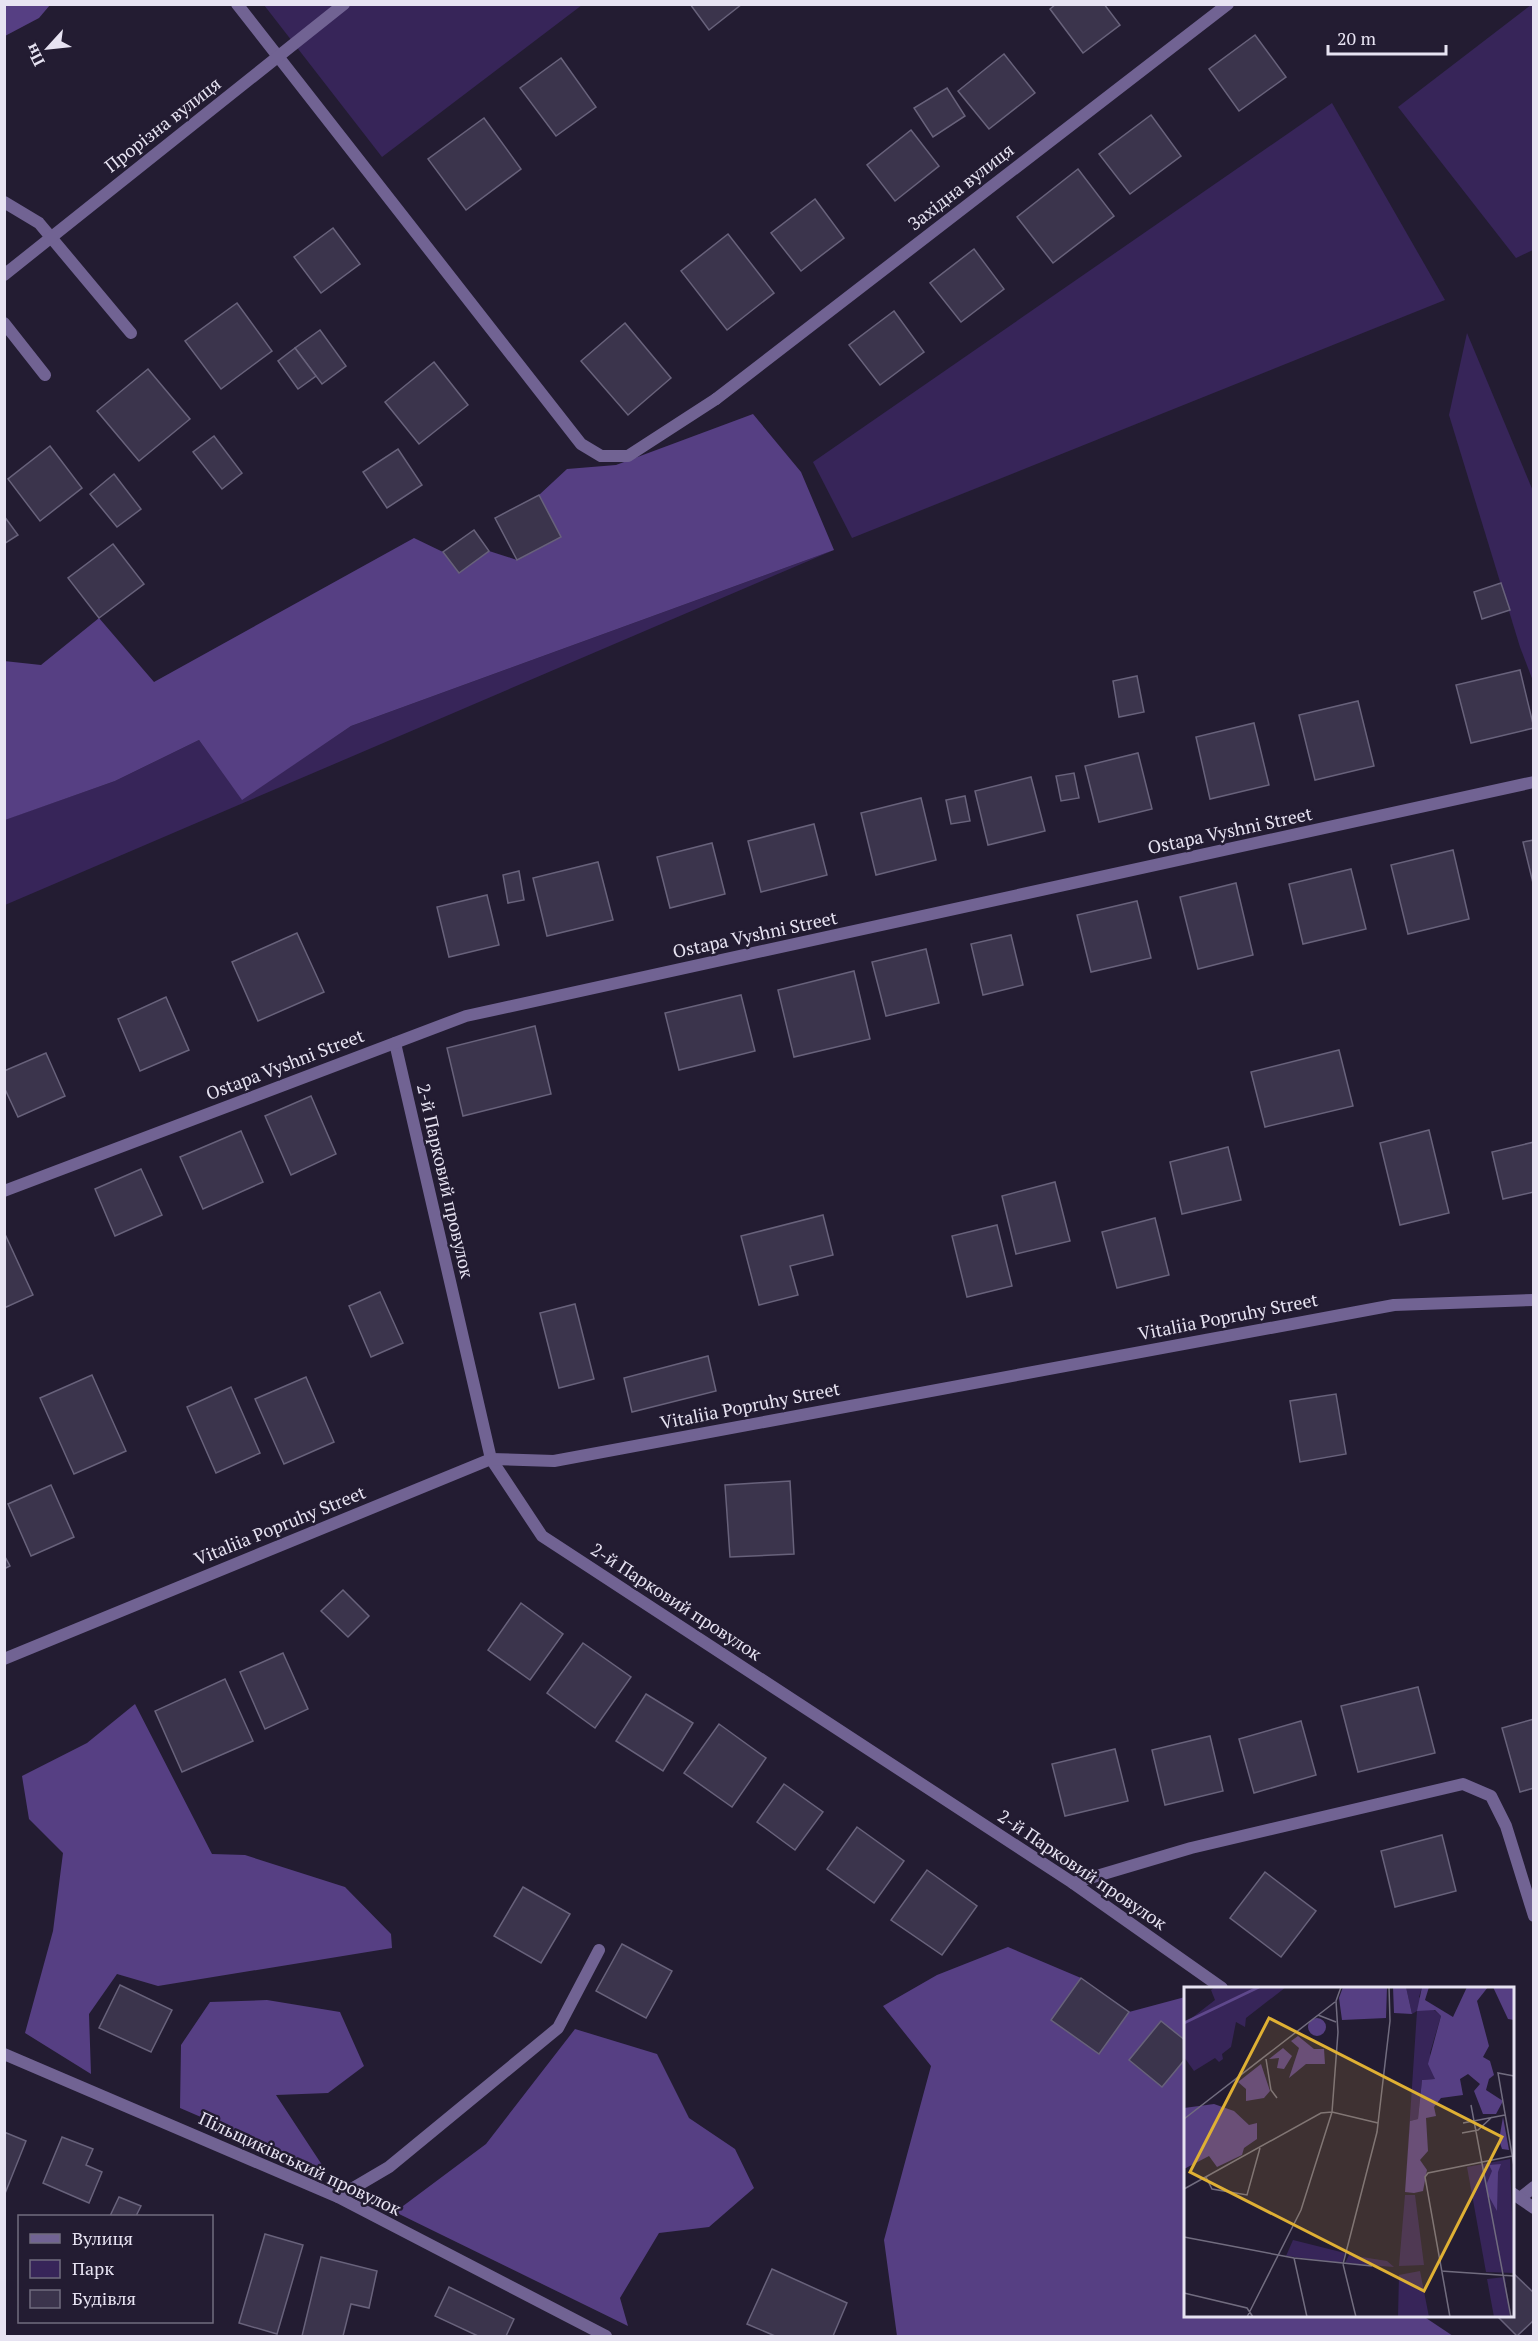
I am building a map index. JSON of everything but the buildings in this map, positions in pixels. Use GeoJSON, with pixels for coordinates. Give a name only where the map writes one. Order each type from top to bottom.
{"type":"FeatureCollection","features":[{"type":"Feature","properties":{"kind":"street","name":"Західна вулиця"},"geometry":{"type":"LineString","coordinates":[[237,4],[581,444],[602,456],[628,456],[716,399],[1228,4]]}},
{"type":"Feature","properties":{"kind":"street","name":"Прорізна вулиця"},"geometry":{"type":"LineString","coordinates":[[4,275],[344,4]]}},
{"type":"Feature","properties":{"kind":"street"},"geometry":{"type":"LineString","coordinates":[[4,201],[39,223],[131,333]]}},
{"type":"Feature","properties":{"kind":"street"},"geometry":{"type":"LineString","coordinates":[[4,323],[45,375]]}},
{"type":"Feature","properties":{"kind":"street","name":"Ostapa Vyshni Street"},"geometry":{"type":"LineString","coordinates":[[4,1191],[466,1016],[1533,782]]}},
{"type":"Feature","properties":{"kind":"street","name":"2-й Парковий провулок"},"geometry":{"type":"LineString","coordinates":[[394,1043],[491,1459],[542,1536],[1073,1883],[1219,1987]]}},
{"type":"Feature","properties":{"kind":"street","name":"Vitaliia Popruhy Street"},"geometry":{"type":"LineString","coordinates":[[4,1659],[491,1459],[554,1461],[1394,1305],[1533,1300]]}},
{"type":"Feature","properties":{"kind":"street"},"geometry":{"type":"LineString","coordinates":[[1073,1883],[1191,1848],[1462,1784],[1491,1796],[1506,1826],[1533,1916]]}},
{"type":"Feature","properties":{"kind":"street"},"geometry":{"type":"LineString","coordinates":[[338,2197],[390,2167],[558,2028],[599,1950]]}},
{"type":"Feature","properties":{"kind":"street","name":"Пільщиківський провулок"},"geometry":{"type":"LineString","coordinates":[[4,2054],[338,2197],[606,2337]]}},
{"type":"Feature","properties":{"kind":"street"},"geometry":{"type":"LineString","coordinates":[[1533,2187],[1516,2196],[1533,2208]]}},
{"type":"Feature","properties":{"kind":"green space"},"geometry":{"type":"Polygon","coordinates":[[[264,5],[582,5],[382,157],[264,5]]]}},
{"type":"Feature","properties":{"kind":"green space"},"geometry":{"type":"Polygon","coordinates":[[[1534,5],[1533,250],[1516,258],[1398,107],[1534,5]]]}},
{"type":"Feature","properties":{"kind":"green space"},"geometry":{"type":"Polygon","coordinates":[[[1332,103],[1445,300],[852,538],[813,462],[1332,103]]]}},
{"type":"Feature","properties":{"kind":"green space"},"geometry":{"type":"Polygon","coordinates":[[[1467,333],[1533,491],[1533,681],[1520,647],[1449,415],[1467,333]]]}},
{"type":"Feature","properties":{"kind":"green space"},"geometry":{"type":"Polygon","coordinates":[[[834,550],[5,905],[4,820],[115,781],[199,740],[242,799],[351,726],[834,550]]]}},
{"type":"Feature","properties":{"kind":"shaded area"},"geometry":{"type":"Polygon","coordinates":[[[5,4],[50,5],[39,18],[5,36],[5,4]]]}},
{"type":"Feature","properties":{"kind":"shaded area"},"geometry":{"type":"Polygon","coordinates":[[[753,414],[801,472],[834,550],[351,726],[242,800],[199,740],[115,781],[5,820],[4,661],[41,665],[99,618],[154,682],[414,538],[443,552],[459,573],[489,551],[517,560],[561,537],[539,495],[567,469],[616,465],[753,414]]]}},
{"type":"Feature","properties":{"kind":"shaded area"},"geometry":{"type":"Polygon","coordinates":[[[135,1704],[212,1854],[245,1855],[345,1887],[391,1934],[392,1948],[158,1986],[117,1974],[89,2014],[91,2074],[25,2033],[53,1931],[63,1853],[29,1819],[22,1776],[87,1743],[135,1704]]]}},
{"type":"Feature","properties":{"kind":"shaded area"},"geometry":{"type":"Polygon","coordinates":[[[1008,1947],[1081,1978],[1129,2012],[1184,1997],[1184,2317],[1424,2317],[1453,2336],[897,2336],[884,2240],[931,2066],[883,2006],[937,1975],[1008,1947]]]}},
{"type":"Feature","properties":{"kind":"shaded area"},"geometry":{"type":"Polygon","coordinates":[[[267,2000],[340,2012],[364,2066],[328,2093],[276,2095],[326,2171],[180,2108],[181,2045],[210,2002],[267,2000]]]}},
{"type":"Feature","properties":{"kind":"shaded area"},"geometry":{"type":"Polygon","coordinates":[[[575,2029],[657,2054],[689,2118],[735,2149],[754,2188],[709,2227],[659,2233],[620,2298],[628,2326],[395,2212],[486,2144],[575,2029]]]}}]}
